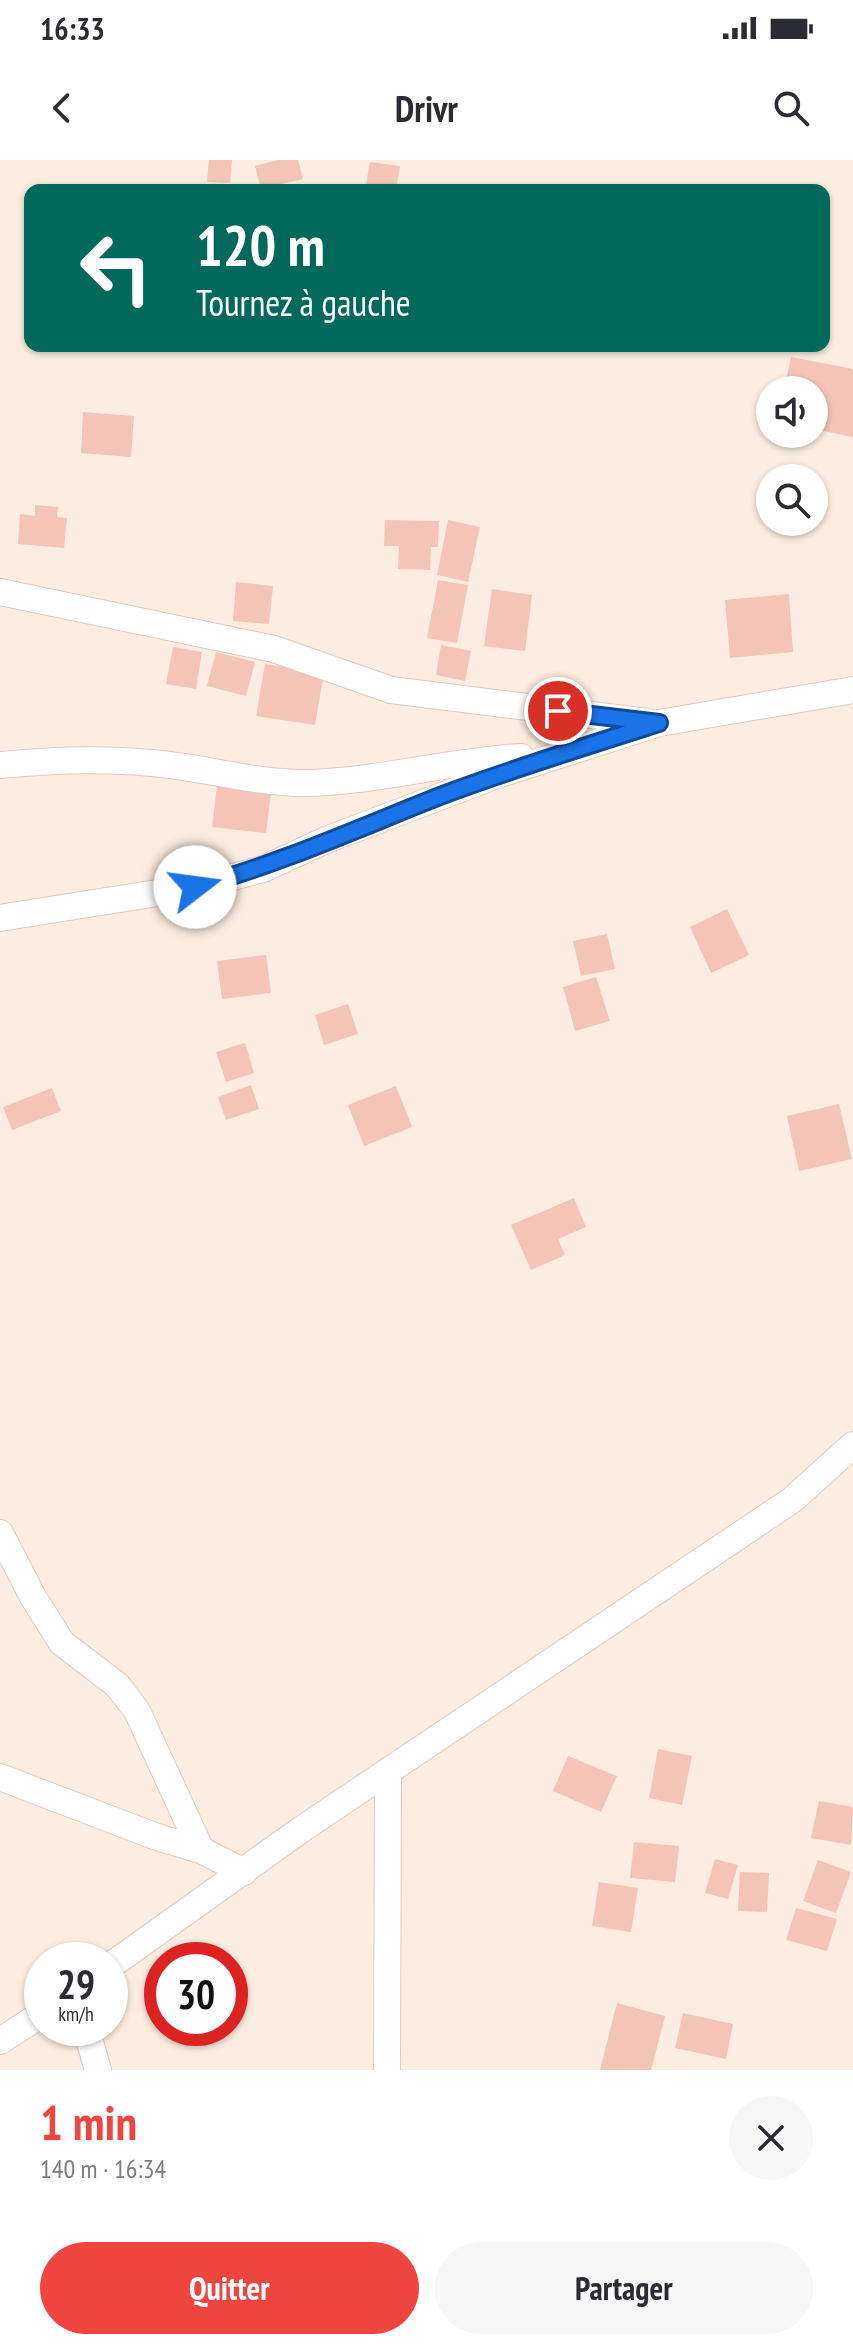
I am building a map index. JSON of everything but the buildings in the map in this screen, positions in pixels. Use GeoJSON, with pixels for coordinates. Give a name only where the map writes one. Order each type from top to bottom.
{"type":"FeatureCollection","features":[{"type":"Feature","properties":{"kind":"street"},"geometry":{"type":"LineString","coordinates":[[0,592],[274,649],[391,690],[659,723]]}},
{"type":"Feature","properties":{"kind":"street"},"geometry":{"type":"LineString","coordinates":[[0,918],[195,887],[263,869],[326,840],[557,755],[659,723],[853,690]]}},
{"type":"Feature","properties":{"kind":"street"},"geometry":{"type":"LineString","coordinates":[[0,765],[46,760],[152,763],[302,783],[382,775],[464,760],[557,755]]}},
{"type":"Feature","properties":{"kind":"street"},"geometry":{"type":"LineString","coordinates":[[128,1953],[302,1829],[792,1500],[853,1445]]}},
{"type":"Feature","properties":{"kind":"street"},"geometry":{"type":"LineString","coordinates":[[0,1533],[33,1597],[62,1643],[117,1685],[137,1711],[201,1850]]}},
{"type":"Feature","properties":{"kind":"street"},"geometry":{"type":"LineString","coordinates":[[387,2070],[388,1772]]}},
{"type":"Feature","properties":{"kind":"street"},"geometry":{"type":"LineString","coordinates":[[0,1777],[157,1837],[201,1850],[244,1872]]}},
{"type":"Feature","properties":{"kind":"street"},"geometry":{"type":"LineString","coordinates":[[0,2041],[24,2026]]}},
{"type":"Feature","properties":{"kind":"street"},"geometry":{"type":"LineString","coordinates":[[91,2046],[98,2070]]}},
{"type":"Feature","properties":{"kind":"route"},"geometry":{"type":"LineString","coordinates":[[195,887],[263,869],[326,840],[497,775],[659,723],[558,711]]}}]}
